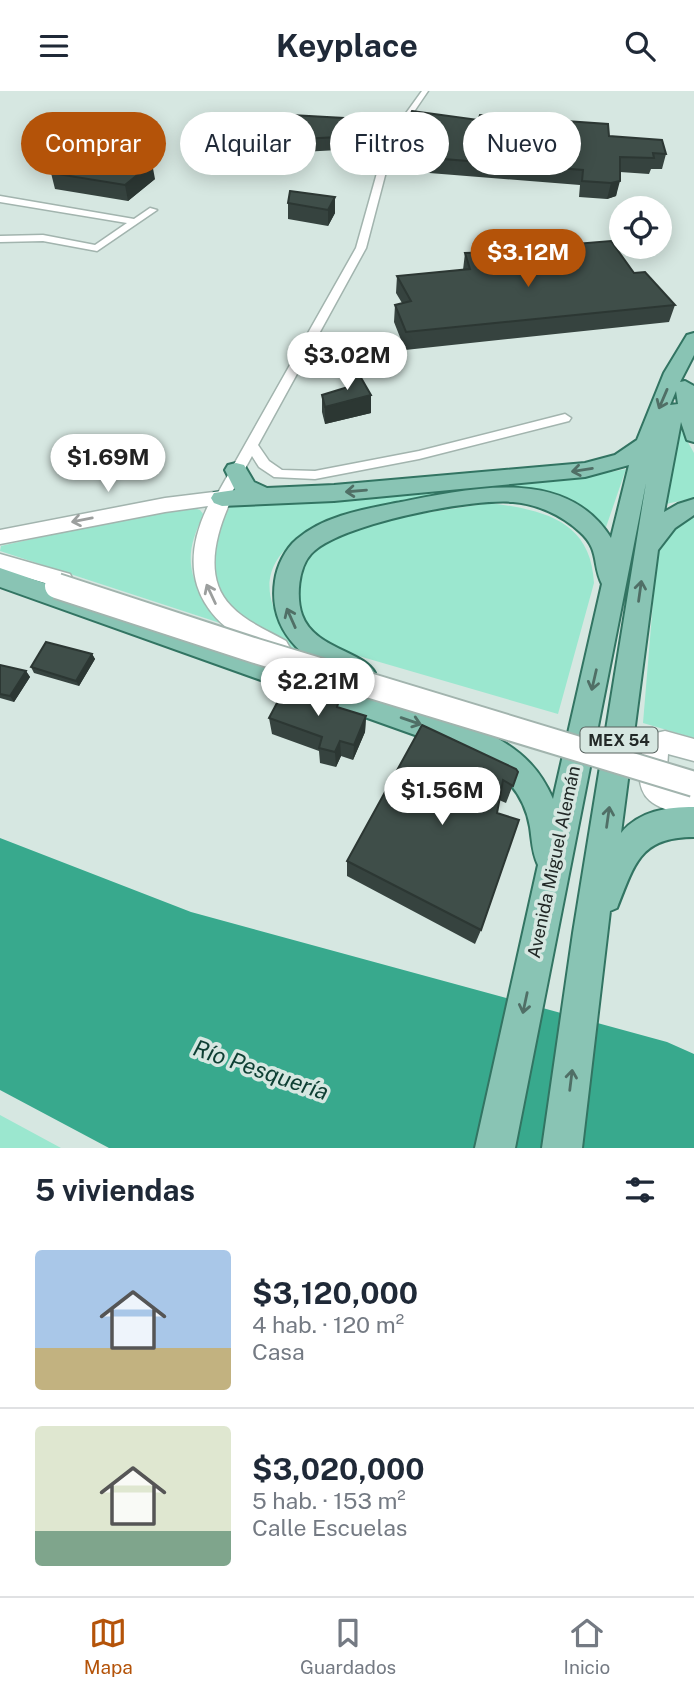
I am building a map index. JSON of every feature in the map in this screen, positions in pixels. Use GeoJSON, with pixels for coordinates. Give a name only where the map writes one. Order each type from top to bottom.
{"type":"FeatureCollection","features":[{"type":"Feature","properties":{"kind":"main road","name":"Avenida Miguel Alemán"},"geometry":{"type":"LineString","coordinates":[[495,1148],[644,445],[672,376],[694,339]]}},
{"type":"Feature","properties":{"kind":"main road"},"geometry":{"type":"LineString","coordinates":[[690,379],[694,435]]}},
{"type":"Feature","properties":{"kind":"main road","name":"MEX 54"},"geometry":{"type":"LineString","coordinates":[[562,1148],[647,548],[668,429],[690,379]]}},
{"type":"Feature","properties":{"kind":"main road"},"geometry":{"type":"LineString","coordinates":[[0,537],[165,505],[222,498],[469,482],[585,470],[623,460],[644,445]]}},
{"type":"Feature","properties":{"kind":"main road"},"geometry":{"type":"LineString","coordinates":[[236,470],[245,488],[264,496]]}},
{"type":"Feature","properties":{"kind":"main road"},"geometry":{"type":"LineString","coordinates":[[361,673],[318,653],[296,628],[286,604],[289,569],[296,555],[328,530],[385,513],[439,502],[499,494],[525,496],[574,515],[592,530],[605,548],[614,589]]}},
{"type":"Feature","properties":{"kind":"main road"},"geometry":{"type":"LineString","coordinates":[[222,498],[212,516],[203,556],[202,569],[210,593],[225,615],[235,624],[278,648]]}},
{"type":"Feature","properties":{"kind":"main road"},"geometry":{"type":"LineString","coordinates":[[647,548],[671,519],[694,507]]}},
{"type":"Feature","properties":{"kind":"main road"},"geometry":{"type":"LineString","coordinates":[[0,562],[269,655],[693,770]]}},
{"type":"Feature","properties":{"kind":"main road"},"geometry":{"type":"LineString","coordinates":[[0,569],[60,583],[693,770]]}},
{"type":"Feature","properties":{"kind":"main road"},"geometry":{"type":"LineString","coordinates":[[0,577],[484,746],[504,756],[532,785],[540,801],[548,835],[551,874]]}},
{"type":"Feature","properties":{"kind":"main road"},"geometry":{"type":"LineString","coordinates":[[693,770],[665,742],[656,743],[652,784],[660,794],[694,805]]}},
{"type":"Feature","properties":{"kind":"main road"},"geometry":{"type":"LineString","coordinates":[[591,929],[614,874],[635,837],[652,826],[666,822],[694,822]]}},
{"type":"Feature","properties":{"kind":"street"},"geometry":{"type":"LineString","coordinates":[[222,498],[361,248],[393,134],[425,91]]}},
{"type":"Feature","properties":{"kind":"street"},"geometry":{"type":"LineString","coordinates":[[0,199],[135,222]]}},
{"type":"Feature","properties":{"kind":"street"},"geometry":{"type":"LineString","coordinates":[[0,210],[47,206]]}},
{"type":"Feature","properties":{"kind":"street"},"geometry":{"type":"LineString","coordinates":[[0,239],[43,238],[97,248],[153,210]]}},
{"type":"Feature","properties":{"kind":"street"},"geometry":{"type":"LineString","coordinates":[[251,444],[264,464],[279,474],[315,475],[419,455],[565,418]]}},
{"type":"Feature","properties":{"kind":"shaded area"},"geometry":{"type":"Polygon","coordinates":[[[681,430],[694,453],[694,498],[666,504],[681,430]]]}},
{"type":"Feature","properties":{"kind":"shaded area"},"geometry":{"type":"Polygon","coordinates":[[[626,469],[604,533],[535,496],[351,513],[319,525],[290,544],[272,571],[270,588],[273,606],[302,652],[287,647],[251,626],[219,598],[208,553],[227,508],[568,480],[626,469]]]}},
{"type":"Feature","properties":{"kind":"shaded area"},"geometry":{"type":"Polygon","coordinates":[[[490,503],[528,510],[561,522],[574,532],[584,545],[591,562],[594,583],[558,714],[345,652],[310,628],[299,611],[296,601],[300,565],[303,558],[316,546],[361,527],[389,520],[490,503]]]}},
{"type":"Feature","properties":{"kind":"shaded area"},"geometry":{"type":"Polygon","coordinates":[[[194,508],[204,515],[192,546],[192,572],[202,596],[220,623],[0,551],[1,546],[5,545],[143,515],[194,508]]]}},
{"type":"Feature","properties":{"kind":"shaded area"},"geometry":{"type":"Polygon","coordinates":[[[694,515],[694,738],[643,723],[657,554],[674,524],[694,515]]]}},
{"type":"Feature","properties":{"kind":"shaded area"},"geometry":{"type":"Polygon","coordinates":[[[0,1115],[61,1148],[0,1148],[0,1115]]]}},
{"type":"Feature","properties":{"kind":"water","name":"Río Pesquería"},"geometry":{"type":"Polygon","coordinates":[[[0,838],[191,912],[667,1042],[694,1054],[694,1148],[109,1148],[0,1090],[0,838]]]}},
{"type":"Feature","properties":{"kind":"building"},"geometry":{"type":"Polygon","coordinates":[[[316,116],[330,117],[330,137],[316,138],[316,116]]]}},
{"type":"Feature","properties":{"kind":"building"},"geometry":{"type":"Polygon","coordinates":[[[449,116],[463,118],[463,161],[449,159],[449,116]]]}},
{"type":"Feature","properties":{"kind":"building"},"geometry":{"type":"Polygon","coordinates":[[[581,122],[608,124],[609,136],[662,140],[666,154],[653,153],[654,158],[620,157],[620,181],[611,183],[582,181],[581,122]]]}},
{"type":"Feature","properties":{"kind":"building"},"geometry":{"type":"Polygon","coordinates":[[[63,175],[137,175],[125,185],[63,175]]]}},
{"type":"Feature","properties":{"kind":"building"},"geometry":{"type":"Polygon","coordinates":[[[290,191],[335,197],[328,210],[288,203],[290,191]]]}},
{"type":"Feature","properties":{"kind":"building"},"geometry":{"type":"Polygon","coordinates":[[[609,241],[609,259],[624,259],[634,273],[645,272],[675,305],[406,332],[395,305],[411,301],[397,276],[470,269],[465,253],[496,252],[503,266],[559,261],[550,246],[609,241]]]}},
{"type":"Feature","properties":{"kind":"building"},"geometry":{"type":"Polygon","coordinates":[[[360,376],[371,395],[325,407],[322,395],[348,387],[345,378],[360,376]]]}},
{"type":"Feature","properties":{"kind":"building"},"geometry":{"type":"Polygon","coordinates":[[[46,642],[92,654],[76,681],[31,667],[46,642]]]}},
{"type":"Feature","properties":{"kind":"building"},"geometry":{"type":"Polygon","coordinates":[[[0,665],[26,671],[10,696],[0,694],[0,665]]]}},
{"type":"Feature","properties":{"kind":"building"},"geometry":{"type":"Polygon","coordinates":[[[286,686],[339,701],[337,707],[366,716],[354,745],[340,741],[335,752],[319,748],[322,737],[269,718],[286,686]]]}},
{"type":"Feature","properties":{"kind":"building"},"geometry":{"type":"Polygon","coordinates":[[[422,725],[518,772],[513,786],[503,780],[497,813],[519,820],[481,930],[347,861],[422,725]]]}}]}
